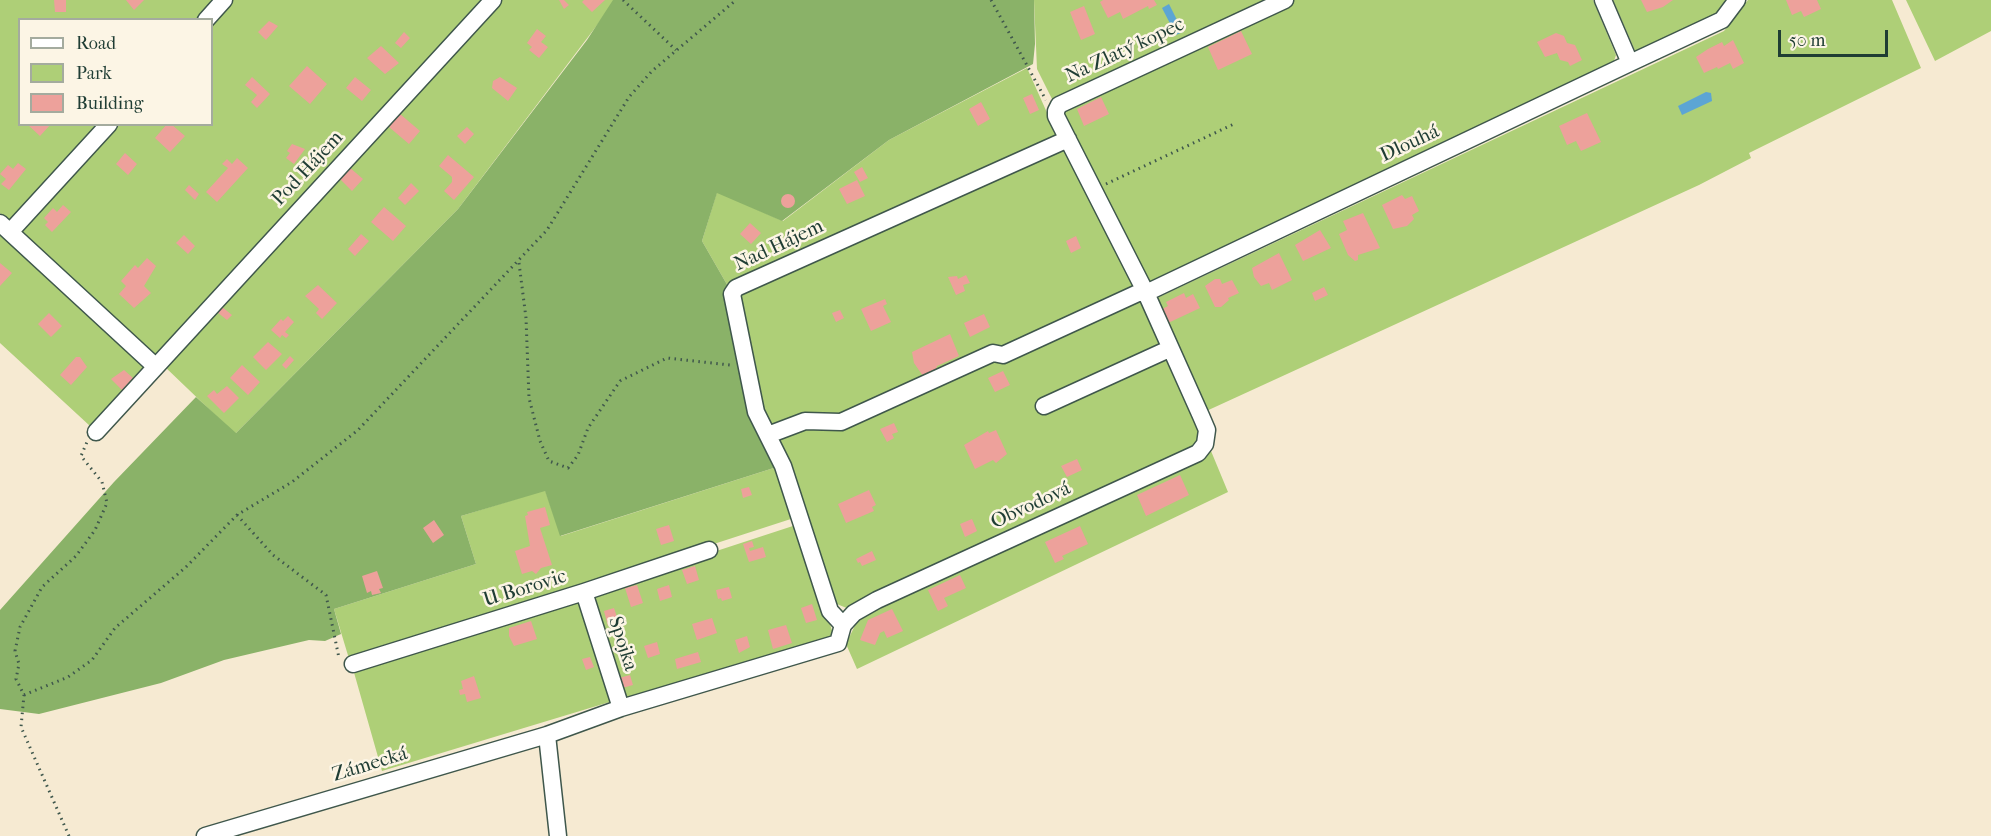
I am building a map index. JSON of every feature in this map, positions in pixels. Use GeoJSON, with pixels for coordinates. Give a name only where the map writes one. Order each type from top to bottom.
{"type":"FeatureCollection","features":[{"type":"Feature","properties":{"kind":"street"},"geometry":{"type":"LineString","coordinates":[[208,18],[224,0]]}},
{"type":"Feature","properties":{"kind":"street","name":"Pod Hájem"},"geometry":{"type":"LineString","coordinates":[[96,432],[493,0]]}},
{"type":"Feature","properties":{"kind":"street","name":"Na Zlatý kopec"},"geometry":{"type":"LineString","coordinates":[[1056,114],[1059,105],[1285,0]]}},
{"type":"Feature","properties":{"kind":"street"},"geometry":{"type":"LineString","coordinates":[[1603,0],[1630,63]]}},
{"type":"Feature","properties":{"kind":"street","name":"Dlouhá"},"geometry":{"type":"LineString","coordinates":[[768,435],[805,421],[841,422],[993,353],[1003,355],[1138,292],[1146,293],[1722,20],[1737,0]]}},
{"type":"Feature","properties":{"kind":"street","name":"Obvodová"},"geometry":{"type":"LineString","coordinates":[[547,735],[621,708],[838,643],[843,625],[854,613],[877,600],[1198,453],[1205,444],[1207,430],[1146,293],[1056,114]]}},
{"type":"Feature","properties":{"kind":"street"},"geometry":{"type":"LineString","coordinates":[[107,126],[5,227],[155,366]]}},
{"type":"Feature","properties":{"kind":"street","name":"Nad Hájem"},"geometry":{"type":"LineString","coordinates":[[843,625],[830,610],[803,521],[783,466],[756,412],[732,294],[736,288],[1068,139]]}},
{"type":"Feature","properties":{"kind":"street"},"geometry":{"type":"LineString","coordinates":[[1044,406],[1169,349]]}},
{"type":"Feature","properties":{"kind":"street","name":"U Borovic"},"geometry":{"type":"LineString","coordinates":[[353,664],[584,592],[708,550]]}},
{"type":"Feature","properties":{"kind":"street","name":"Spojka"},"geometry":{"type":"LineString","coordinates":[[584,592],[621,708]]}},
{"type":"Feature","properties":{"kind":"street"},"geometry":{"type":"LineString","coordinates":[[547,735],[558,836]]}},
{"type":"Feature","properties":{"kind":"street","name":"Zámecká"},"geometry":{"type":"LineString","coordinates":[[205,836],[547,735]]}},
{"type":"Feature","properties":{"kind":"path"},"geometry":{"type":"LineString","coordinates":[[623,0],[676,50]]}},
{"type":"Feature","properties":{"kind":"path"},"geometry":{"type":"LineString","coordinates":[[24,695],[68,678],[92,660],[116,628],[186,567],[237,515],[292,482],[358,430],[547,230],[629,97],[652,70],[736,0]]}},
{"type":"Feature","properties":{"kind":"path"},"geometry":{"type":"LineString","coordinates":[[991,0],[1051,110],[1056,114]]}},
{"type":"Feature","properties":{"kind":"path"},"geometry":{"type":"LineString","coordinates":[[1093,189],[1236,123]]}},
{"type":"Feature","properties":{"kind":"path"},"geometry":{"type":"LineString","coordinates":[[519,261],[526,318],[530,398],[540,441],[549,461],[568,468],[578,455],[588,428],[620,381],[667,358],[720,362],[747,368]]}},
{"type":"Feature","properties":{"kind":"path"},"geometry":{"type":"LineString","coordinates":[[69,836],[21,727],[24,695],[16,679],[19,664],[15,651],[20,627],[42,587],[76,556],[95,530],[106,503],[102,482],[81,456],[87,442],[96,432]]}},
{"type":"Feature","properties":{"kind":"path"},"geometry":{"type":"LineString","coordinates":[[237,515],[273,555],[326,595],[342,671],[353,664]]}},
{"type":"Feature","properties":{"kind":"green space"},"geometry":{"type":"Polygon","coordinates":[[[0,0],[214,0],[197,18],[18,18],[18,126],[98,126],[9,222],[0,213],[0,0]]]}},
{"type":"Feature","properties":{"kind":"green space"},"geometry":{"type":"Polygon","coordinates":[[[233,0],[484,0],[155,355],[19,231],[116,126],[213,126],[213,22],[233,0]]]}},
{"type":"Feature","properties":{"kind":"green space"},"geometry":{"type":"Polygon","coordinates":[[[502,0],[616,0],[458,209],[235,434],[164,366],[502,0]]]}},
{"type":"Feature","properties":{"kind":"green space"},"geometry":{"type":"Polygon","coordinates":[[[613,0],[1034,0],[1033,64],[889,140],[782,221],[717,193],[702,241],[729,288],[780,466],[560,536],[545,491],[461,516],[476,564],[334,609],[341,634],[325,641],[309,640],[224,660],[161,683],[39,714],[0,709],[0,610],[114,482],[196,397],[236,433],[458,209],[587,40],[613,0]]]}},
{"type":"Feature","properties":{"kind":"green space"},"geometry":{"type":"Polygon","coordinates":[[[1034,0],[1275,0],[1054,103],[1037,69],[1034,0]]]}},
{"type":"Feature","properties":{"kind":"green space"},"geometry":{"type":"Polygon","coordinates":[[[1294,0],[1593,0],[1616,55],[1613,64],[1150,282],[1059,109],[1294,0]]]}},
{"type":"Feature","properties":{"kind":"green space"},"geometry":{"type":"Polygon","coordinates":[[[1613,0],[1726,0],[1713,17],[1636,53],[1613,0]]]}},
{"type":"Feature","properties":{"kind":"green space"},"geometry":{"type":"Polygon","coordinates":[[[1748,0],[1892,0],[1921,68],[1749,153],[1751,158],[1699,185],[1202,413],[1157,298],[1724,31],[1748,0]]]}},
{"type":"Feature","properties":{"kind":"green space"},"geometry":{"type":"Polygon","coordinates":[[[1906,0],[1991,0],[1991,31],[1935,61],[1906,0]]]}},
{"type":"Feature","properties":{"kind":"green space"},"geometry":{"type":"Polygon","coordinates":[[[1027,68],[1057,135],[729,288],[702,241],[717,192],[783,221],[889,140],[1027,68]]]}},
{"type":"Feature","properties":{"kind":"green space"},"geometry":{"type":"Polygon","coordinates":[[[1059,147],[1068,151],[1161,346],[1039,403],[1046,415],[1063,399],[1166,355],[1201,433],[1195,449],[849,609],[832,602],[760,409],[735,293],[1059,147]]]}},
{"type":"Feature","properties":{"kind":"green space"},"geometry":{"type":"Polygon","coordinates":[[[0,232],[146,366],[90,426],[0,343],[0,232]]]}},
{"type":"Feature","properties":{"kind":"green space"},"geometry":{"type":"Polygon","coordinates":[[[1211,451],[1228,492],[857,669],[846,644],[860,615],[1211,451]]]}},
{"type":"Feature","properties":{"kind":"green space"},"geometry":{"type":"Polygon","coordinates":[[[780,466],[797,517],[350,662],[334,609],[476,564],[461,516],[545,490],[561,536],[780,466]]]}},
{"type":"Feature","properties":{"kind":"green space"},"geometry":{"type":"Polygon","coordinates":[[[799,524],[834,637],[644,695],[623,698],[588,593],[799,524]]]}},
{"type":"Feature","properties":{"kind":"green space"},"geometry":{"type":"Polygon","coordinates":[[[579,597],[613,701],[382,771],[353,669],[579,597]]]}},
{"type":"Feature","properties":{"kind":"water"},"geometry":{"type":"Polygon","coordinates":[[[1169,4],[1183,32],[1176,35],[1162,8],[1169,4]]]}},
{"type":"Feature","properties":{"kind":"water"},"geometry":{"type":"Polygon","coordinates":[[[1706,92],[1711,93],[1712,101],[1682,115],[1678,106],[1706,92]]]}},
{"type":"Feature","properties":{"kind":"building"},"geometry":{"type":"Polygon","coordinates":[[[54,0],[66,0],[66,12],[55,12],[54,0]]]}},
{"type":"Feature","properties":{"kind":"building"},"geometry":{"type":"Polygon","coordinates":[[[126,0],[144,0],[134,10],[126,0]]]}},
{"type":"Feature","properties":{"kind":"building"},"geometry":{"type":"Polygon","coordinates":[[[559,0],[564,0],[569,5],[564,9],[559,0]]]}},
{"type":"Feature","properties":{"kind":"building"},"geometry":{"type":"Polygon","coordinates":[[[584,0],[605,0],[592,12],[582,2],[584,0]]]}},
{"type":"Feature","properties":{"kind":"building"},"geometry":{"type":"Polygon","coordinates":[[[1103,0],[1154,0],[1157,5],[1149,9],[1148,6],[1123,19],[1120,12],[1108,18],[1100,2],[1103,0]]]}},
{"type":"Feature","properties":{"kind":"building"},"geometry":{"type":"Polygon","coordinates":[[[1641,0],[1673,0],[1663,7],[1647,12],[1641,0]]]}},
{"type":"Feature","properties":{"kind":"building"},"geometry":{"type":"Polygon","coordinates":[[[1786,0],[1817,0],[1821,9],[1804,17],[1801,11],[1792,15],[1786,0]]]}},
{"type":"Feature","properties":{"kind":"building"},"geometry":{"type":"Polygon","coordinates":[[[1084,6],[1095,34],[1081,40],[1070,12],[1084,6]]]}},
{"type":"Feature","properties":{"kind":"building"},"geometry":{"type":"Polygon","coordinates":[[[269,21],[278,26],[266,40],[258,32],[269,21]]]}},
{"type":"Feature","properties":{"kind":"building"},"geometry":{"type":"Polygon","coordinates":[[[537,29],[546,36],[541,42],[548,47],[539,58],[529,50],[532,47],[527,43],[537,29]]]}},
{"type":"Feature","properties":{"kind":"building"},"geometry":{"type":"Polygon","coordinates":[[[1241,31],[1252,54],[1218,70],[1208,47],[1241,31]]]}},
{"type":"Feature","properties":{"kind":"building"},"geometry":{"type":"Polygon","coordinates":[[[404,32],[410,38],[401,48],[395,43],[404,32]]]}},
{"type":"Feature","properties":{"kind":"building"},"geometry":{"type":"Polygon","coordinates":[[[1556,33],[1564,36],[1567,43],[1575,45],[1582,60],[1570,66],[1568,62],[1560,60],[1557,53],[1545,57],[1537,42],[1556,33]]]}},
{"type":"Feature","properties":{"kind":"building"},"geometry":{"type":"Polygon","coordinates":[[[1733,40],[1744,63],[1733,69],[1730,63],[1704,73],[1696,57],[1722,42],[1724,46],[1733,40]]]}},
{"type":"Feature","properties":{"kind":"building"},"geometry":{"type":"Polygon","coordinates":[[[381,46],[399,63],[385,74],[367,58],[381,46]]]}},
{"type":"Feature","properties":{"kind":"building"},"geometry":{"type":"Polygon","coordinates":[[[307,66],[327,84],[310,104],[289,86],[307,66]]]}},
{"type":"Feature","properties":{"kind":"building"},"geometry":{"type":"Polygon","coordinates":[[[252,77],[270,94],[257,108],[251,102],[257,95],[245,85],[252,77]]]}},
{"type":"Feature","properties":{"kind":"building"},"geometry":{"type":"Polygon","coordinates":[[[355,77],[371,90],[362,101],[346,88],[355,77]]]}},
{"type":"Feature","properties":{"kind":"building"},"geometry":{"type":"Polygon","coordinates":[[[500,77],[517,88],[508,101],[492,88],[493,81],[500,77]]]}},
{"type":"Feature","properties":{"kind":"building"},"geometry":{"type":"Polygon","coordinates":[[[1032,94],[1039,110],[1030,114],[1023,98],[1032,94]]]}},
{"type":"Feature","properties":{"kind":"building"},"geometry":{"type":"Polygon","coordinates":[[[1101,97],[1109,114],[1084,126],[1077,109],[1101,97]]]}},
{"type":"Feature","properties":{"kind":"building"},"geometry":{"type":"Polygon","coordinates":[[[981,102],[990,119],[978,126],[969,109],[981,102]]]}},
{"type":"Feature","properties":{"kind":"building"},"geometry":{"type":"Polygon","coordinates":[[[1587,113],[1601,142],[1581,151],[1576,141],[1567,145],[1559,126],[1587,113]]]}},
{"type":"Feature","properties":{"kind":"building"},"geometry":{"type":"Polygon","coordinates":[[[400,114],[420,131],[409,144],[389,127],[400,114]]]}},
{"type":"Feature","properties":{"kind":"building"},"geometry":{"type":"Polygon","coordinates":[[[29,126],[49,126],[40,136],[29,126]]]}},
{"type":"Feature","properties":{"kind":"building"},"geometry":{"type":"Polygon","coordinates":[[[165,126],[173,126],[185,136],[170,152],[155,138],[165,126]]]}},
{"type":"Feature","properties":{"kind":"building"},"geometry":{"type":"Polygon","coordinates":[[[467,127],[474,134],[465,144],[457,136],[467,127]]]}},
{"type":"Feature","properties":{"kind":"building"},"geometry":{"type":"Polygon","coordinates":[[[292,144],[305,149],[294,164],[286,158],[290,153],[287,151],[292,144]]]}},
{"type":"Feature","properties":{"kind":"building"},"geometry":{"type":"Polygon","coordinates":[[[125,153],[137,164],[128,175],[116,164],[125,153]]]}},
{"type":"Feature","properties":{"kind":"building"},"geometry":{"type":"Polygon","coordinates":[[[448,155],[474,177],[454,200],[444,191],[452,182],[452,177],[439,166],[448,155]]]}},
{"type":"Feature","properties":{"kind":"building"},"geometry":{"type":"Polygon","coordinates":[[[237,158],[248,168],[217,202],[206,192],[228,168],[222,164],[227,159],[232,164],[237,158]]]}},
{"type":"Feature","properties":{"kind":"building"},"geometry":{"type":"Polygon","coordinates":[[[18,163],[26,169],[9,190],[1,184],[6,179],[0,174],[8,165],[13,169],[18,163]]]}},
{"type":"Feature","properties":{"kind":"building"},"geometry":{"type":"Polygon","coordinates":[[[349,167],[363,179],[352,191],[339,178],[349,167]]]}},
{"type":"Feature","properties":{"kind":"building"},"geometry":{"type":"Polygon","coordinates":[[[862,167],[868,178],[860,182],[854,172],[862,167]]]}},
{"type":"Feature","properties":{"kind":"building"},"geometry":{"type":"Polygon","coordinates":[[[857,180],[865,196],[847,204],[839,189],[857,180]]]}},
{"type":"Feature","properties":{"kind":"building"},"geometry":{"type":"Polygon","coordinates":[[[411,183],[419,191],[405,205],[398,198],[411,183]]]}},
{"type":"Feature","properties":{"kind":"building"},"geometry":{"type":"Polygon","coordinates":[[[189,185],[199,194],[195,200],[185,190],[189,185]]]}},
{"type":"Feature","properties":{"kind":"building"},"geometry":{"type":"Polygon","coordinates":[[[788,194],[793,196],[795,201],[793,206],[788,208],[783,206],[781,201],[783,196],[788,194]]]}},
{"type":"Feature","properties":{"kind":"building"},"geometry":{"type":"Polygon","coordinates":[[[1402,195],[1405,199],[1412,196],[1419,211],[1412,215],[1414,219],[1407,226],[1393,229],[1382,205],[1402,195]]]}},
{"type":"Feature","properties":{"kind":"building"},"geometry":{"type":"Polygon","coordinates":[[[63,205],[71,212],[52,232],[45,225],[48,222],[44,218],[53,208],[57,212],[63,205]]]}},
{"type":"Feature","properties":{"kind":"building"},"geometry":{"type":"Polygon","coordinates":[[[384,207],[406,226],[393,241],[371,222],[384,207]]]}},
{"type":"Feature","properties":{"kind":"building"},"geometry":{"type":"Polygon","coordinates":[[[1363,213],[1380,248],[1358,255],[1358,260],[1355,261],[1348,255],[1339,234],[1347,230],[1343,221],[1363,213]]]}},
{"type":"Feature","properties":{"kind":"building"},"geometry":{"type":"Polygon","coordinates":[[[750,223],[761,233],[751,244],[740,234],[750,223]]]}},
{"type":"Feature","properties":{"kind":"building"},"geometry":{"type":"Polygon","coordinates":[[[1320,230],[1331,248],[1303,261],[1295,245],[1320,230]]]}},
{"type":"Feature","properties":{"kind":"building"},"geometry":{"type":"Polygon","coordinates":[[[361,234],[369,241],[355,256],[348,249],[361,234]]]}},
{"type":"Feature","properties":{"kind":"building"},"geometry":{"type":"Polygon","coordinates":[[[184,235],[195,246],[188,254],[176,243],[184,235]]]}},
{"type":"Feature","properties":{"kind":"building"},"geometry":{"type":"Polygon","coordinates":[[[1076,236],[1081,248],[1071,253],[1066,241],[1076,236]]]}},
{"type":"Feature","properties":{"kind":"building"},"geometry":{"type":"Polygon","coordinates":[[[1279,253],[1292,280],[1272,290],[1269,283],[1261,286],[1254,277],[1252,268],[1279,253]]]}},
{"type":"Feature","properties":{"kind":"building"},"geometry":{"type":"Polygon","coordinates":[[[147,258],[156,266],[144,286],[151,293],[134,308],[119,294],[126,286],[121,281],[135,265],[138,268],[147,258]]]}},
{"type":"Feature","properties":{"kind":"building"},"geometry":{"type":"Polygon","coordinates":[[[0,263],[12,273],[0,286],[0,263]]]}},
{"type":"Feature","properties":{"kind":"building"},"geometry":{"type":"Polygon","coordinates":[[[966,275],[970,283],[963,285],[965,291],[956,295],[948,277],[957,276],[958,279],[966,275]]]}},
{"type":"Feature","properties":{"kind":"building"},"geometry":{"type":"Polygon","coordinates":[[[1215,279],[1220,279],[1222,284],[1232,280],[1239,293],[1228,298],[1229,300],[1221,307],[1215,307],[1205,286],[1215,279]]]}},
{"type":"Feature","properties":{"kind":"building"},"geometry":{"type":"Polygon","coordinates":[[[318,285],[337,303],[322,319],[316,313],[319,309],[305,296],[318,285]]]}},
{"type":"Feature","properties":{"kind":"building"},"geometry":{"type":"Polygon","coordinates":[[[1324,287],[1328,295],[1315,301],[1312,293],[1324,287]]]}},
{"type":"Feature","properties":{"kind":"building"},"geometry":{"type":"Polygon","coordinates":[[[1184,293],[1186,298],[1193,294],[1200,308],[1168,323],[1162,309],[1168,306],[1166,302],[1184,293]]]}},
{"type":"Feature","properties":{"kind":"building"},"geometry":{"type":"Polygon","coordinates":[[[885,299],[887,304],[883,306],[891,322],[871,331],[861,309],[885,299]]]}},
{"type":"Feature","properties":{"kind":"building"},"geometry":{"type":"Polygon","coordinates":[[[222,307],[232,315],[227,320],[217,312],[222,307]]]}},
{"type":"Feature","properties":{"kind":"building"},"geometry":{"type":"Polygon","coordinates":[[[840,310],[844,318],[836,322],[832,313],[840,310]]]}},
{"type":"Feature","properties":{"kind":"building"},"geometry":{"type":"Polygon","coordinates":[[[49,313],[62,326],[51,337],[38,324],[49,313]]]}},
{"type":"Feature","properties":{"kind":"building"},"geometry":{"type":"Polygon","coordinates":[[[984,314],[990,327],[970,337],[964,323],[984,314]]]}},
{"type":"Feature","properties":{"kind":"building"},"geometry":{"type":"Polygon","coordinates":[[[288,316],[294,322],[285,332],[289,335],[286,338],[282,335],[280,338],[271,330],[281,319],[283,321],[288,316]]]}},
{"type":"Feature","properties":{"kind":"building"},"geometry":{"type":"Polygon","coordinates":[[[950,334],[959,356],[937,366],[935,372],[923,376],[914,363],[912,352],[950,334]]]}},
{"type":"Feature","properties":{"kind":"building"},"geometry":{"type":"Polygon","coordinates":[[[268,342],[282,354],[266,370],[253,357],[268,342]]]}},
{"type":"Feature","properties":{"kind":"building"},"geometry":{"type":"Polygon","coordinates":[[[290,356],[294,360],[286,369],[282,365],[290,356]]]}},
{"type":"Feature","properties":{"kind":"building"},"geometry":{"type":"Polygon","coordinates":[[[76,357],[80,357],[87,367],[71,385],[60,375],[76,357]]]}},
{"type":"Feature","properties":{"kind":"building"},"geometry":{"type":"Polygon","coordinates":[[[242,365],[260,382],[248,395],[230,378],[242,365]]]}},
{"type":"Feature","properties":{"kind":"building"},"geometry":{"type":"Polygon","coordinates":[[[124,370],[133,378],[122,390],[111,379],[124,370]]]}},
{"type":"Feature","properties":{"kind":"building"},"geometry":{"type":"Polygon","coordinates":[[[1003,371],[1010,385],[995,392],[988,378],[1003,371]]]}},
{"type":"Feature","properties":{"kind":"building"},"geometry":{"type":"Polygon","coordinates":[[[227,386],[239,398],[224,413],[207,396],[214,390],[217,394],[227,386]]]}},
{"type":"Feature","properties":{"kind":"building"},"geometry":{"type":"Polygon","coordinates":[[[894,423],[898,432],[892,434],[894,438],[887,442],[880,429],[894,423]]]}},
{"type":"Feature","properties":{"kind":"building"},"geometry":{"type":"Polygon","coordinates":[[[996,430],[1007,454],[996,463],[993,460],[975,469],[964,445],[988,431],[989,433],[996,430]]]}},
{"type":"Feature","properties":{"kind":"building"},"geometry":{"type":"Polygon","coordinates":[[[1077,459],[1082,470],[1067,477],[1061,466],[1077,459]]]}},
{"type":"Feature","properties":{"kind":"building"},"geometry":{"type":"Polygon","coordinates":[[[1180,475],[1189,495],[1146,516],[1137,495],[1180,475]]]}},
{"type":"Feature","properties":{"kind":"building"},"geometry":{"type":"Polygon","coordinates":[[[749,487],[752,495],[743,498],[741,489],[749,487]]]}},
{"type":"Feature","properties":{"kind":"building"},"geometry":{"type":"Polygon","coordinates":[[[869,490],[876,505],[872,507],[874,511],[846,523],[838,504],[869,490]]]}},
{"type":"Feature","properties":{"kind":"building"},"geometry":{"type":"Polygon","coordinates":[[[545,507],[550,525],[540,528],[552,565],[541,568],[536,574],[532,571],[522,574],[515,551],[530,546],[525,516],[528,515],[527,512],[545,507]]]}},
{"type":"Feature","properties":{"kind":"building"},"geometry":{"type":"Polygon","coordinates":[[[972,519],[977,531],[965,537],[960,524],[972,519]]]}},
{"type":"Feature","properties":{"kind":"building"},"geometry":{"type":"Polygon","coordinates":[[[434,520],[444,535],[433,543],[423,528],[434,520]]]}},
{"type":"Feature","properties":{"kind":"building"},"geometry":{"type":"Polygon","coordinates":[[[669,525],[674,541],[661,545],[656,529],[669,525]]]}},
{"type":"Feature","properties":{"kind":"building"},"geometry":{"type":"Polygon","coordinates":[[[1080,526],[1088,544],[1062,556],[1064,559],[1055,563],[1045,542],[1080,526]]]}},
{"type":"Feature","properties":{"kind":"building"},"geometry":{"type":"Polygon","coordinates":[[[752,541],[754,547],[749,548],[750,551],[763,547],[766,557],[749,562],[743,544],[752,541]]]}},
{"type":"Feature","properties":{"kind":"building"},"geometry":{"type":"Polygon","coordinates":[[[872,551],[876,560],[862,566],[860,562],[858,563],[856,559],[872,551]]]}},
{"type":"Feature","properties":{"kind":"building"},"geometry":{"type":"Polygon","coordinates":[[[695,566],[699,580],[687,584],[682,570],[695,566]]]}},
{"type":"Feature","properties":{"kind":"building"},"geometry":{"type":"Polygon","coordinates":[[[377,571],[383,588],[379,589],[381,593],[372,595],[371,591],[367,593],[362,576],[377,571]]]}},
{"type":"Feature","properties":{"kind":"building"},"geometry":{"type":"Polygon","coordinates":[[[960,575],[966,588],[944,598],[948,606],[938,611],[928,590],[960,575]]]}},
{"type":"Feature","properties":{"kind":"building"},"geometry":{"type":"Polygon","coordinates":[[[637,585],[643,603],[631,607],[625,588],[637,585]]]}},
{"type":"Feature","properties":{"kind":"building"},"geometry":{"type":"Polygon","coordinates":[[[669,585],[672,597],[660,601],[657,589],[669,585]]]}},
{"type":"Feature","properties":{"kind":"building"},"geometry":{"type":"Polygon","coordinates":[[[729,587],[732,598],[722,601],[721,598],[718,599],[716,590],[729,587]]]}},
{"type":"Feature","properties":{"kind":"building"},"geometry":{"type":"Polygon","coordinates":[[[812,604],[817,620],[806,623],[801,608],[812,604]]]}},
{"type":"Feature","properties":{"kind":"building"},"geometry":{"type":"Polygon","coordinates":[[[614,608],[619,623],[608,626],[604,611],[614,608]]]}},
{"type":"Feature","properties":{"kind":"building"},"geometry":{"type":"Polygon","coordinates":[[[892,609],[903,631],[887,638],[884,631],[880,633],[875,645],[860,640],[868,620],[892,609]]]}},
{"type":"Feature","properties":{"kind":"building"},"geometry":{"type":"Polygon","coordinates":[[[712,618],[717,633],[697,640],[692,624],[712,618]]]}},
{"type":"Feature","properties":{"kind":"building"},"geometry":{"type":"Polygon","coordinates":[[[531,621],[537,639],[514,646],[509,636],[509,628],[531,621]]]}},
{"type":"Feature","properties":{"kind":"building"},"geometry":{"type":"Polygon","coordinates":[[[786,625],[792,643],[773,649],[768,630],[786,625]]]}},
{"type":"Feature","properties":{"kind":"building"},"geometry":{"type":"Polygon","coordinates":[[[747,636],[750,647],[739,653],[735,640],[747,636]]]}},
{"type":"Feature","properties":{"kind":"building"},"geometry":{"type":"Polygon","coordinates":[[[657,642],[660,654],[648,658],[644,646],[657,642]]]}},
{"type":"Feature","properties":{"kind":"building"},"geometry":{"type":"Polygon","coordinates":[[[698,652],[701,662],[677,669],[675,659],[698,652]]]}},
{"type":"Feature","properties":{"kind":"building"},"geometry":{"type":"Polygon","coordinates":[[[590,657],[594,667],[586,670],[582,659],[590,657]]]}},
{"type":"Feature","properties":{"kind":"building"},"geometry":{"type":"Polygon","coordinates":[[[630,675],[633,685],[622,688],[619,678],[630,675]]]}},
{"type":"Feature","properties":{"kind":"building"},"geometry":{"type":"Polygon","coordinates":[[[474,676],[481,698],[467,702],[465,694],[460,695],[459,690],[463,689],[461,681],[474,676]]]}}]}
